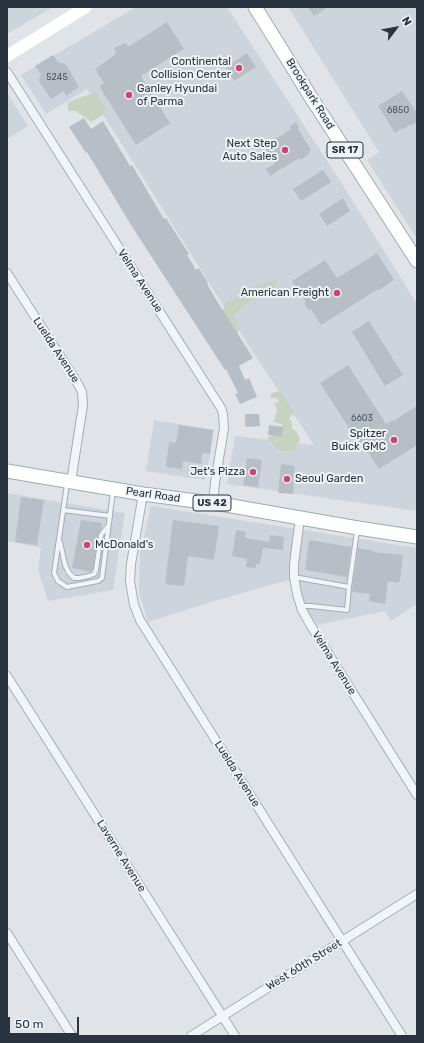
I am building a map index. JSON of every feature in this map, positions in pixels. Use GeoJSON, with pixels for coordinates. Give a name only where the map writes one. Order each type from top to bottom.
{"type":"FeatureCollection","features":[{"type":"Feature","properties":{"kind":"main road"},"geometry":{"type":"LineString","coordinates":[[7,56],[86,7]]}},
{"type":"Feature","properties":{"kind":"main road","name":"Brookpark Road"},"geometry":{"type":"LineString","coordinates":[[255,7],[417,261]]}},
{"type":"Feature","properties":{"kind":"main road","name":"Pearl Road"},"geometry":{"type":"LineString","coordinates":[[7,471],[417,537]]}},
{"type":"Feature","properties":{"kind":"street","name":"Velma Avenue"},"geometry":{"type":"LineString","coordinates":[[7,72],[221,408],[224,428],[213,504]]}},
{"type":"Feature","properties":{"kind":"street","name":"Luelda Avenue"},"geometry":{"type":"LineString","coordinates":[[7,273],[82,392],[83,405],[69,482]]}},
{"type":"Feature","properties":{"kind":"street","name":"Luelda Avenue"},"geometry":{"type":"LineString","coordinates":[[143,494],[131,564],[130,581],[132,599],[138,616],[402,1036]]}},
{"type":"Feature","properties":{"kind":"street","name":"Velma Avenue"},"geometry":{"type":"LineString","coordinates":[[300,518],[294,564],[294,577],[301,606],[311,626],[417,795]]}},
{"type":"Feature","properties":{"kind":"street","name":"Laverne Avenue"},"geometry":{"type":"LineString","coordinates":[[7,676],[235,1036]]}},
{"type":"Feature","properties":{"kind":"street","name":"West 60th Street"},"geometry":{"type":"LineString","coordinates":[[191,1036],[417,894]]}},
{"type":"Feature","properties":{"kind":"street"},"geometry":{"type":"LineString","coordinates":[[7,934],[72,1036]]}},
{"type":"Feature","properties":{"kind":"lane"},"geometry":{"type":"LineString","coordinates":[[69,482],[63,510],[54,573],[58,581],[67,587],[98,581],[102,578],[113,489]]}},
{"type":"Feature","properties":{"kind":"lane"},"geometry":{"type":"LineString","coordinates":[[63,510],[110,516]]}},
{"type":"Feature","properties":{"kind":"lane"},"geometry":{"type":"LineString","coordinates":[[59,540],[65,565],[69,573],[74,578],[89,576],[94,574],[96,570],[101,535],[109,524]]}},
{"type":"Feature","properties":{"kind":"lane"},"geometry":{"type":"LineString","coordinates":[[301,606],[347,610],[358,528]]}},
{"type":"Feature","properties":{"kind":"lane"},"geometry":{"type":"LineString","coordinates":[[294,577],[349,587]]}},
{"type":"Feature","properties":{"kind":"shaded area"},"geometry":{"type":"Polygon","coordinates":[[[7,7],[53,7],[7,34],[7,7]]]}},
{"type":"Feature","properties":{"kind":"shaded area"},"geometry":{"type":"Polygon","coordinates":[[[136,7],[227,7],[346,190],[417,304],[417,511],[227,484],[235,436],[314,445],[247,343],[87,89],[46,114],[21,75],[136,7]]]}},
{"type":"Feature","properties":{"kind":"shaded area"},"geometry":{"type":"Polygon","coordinates":[[[288,7],[417,7],[417,239],[367,160],[379,152],[288,7]]]}},
{"type":"Feature","properties":{"kind":"shaded area"},"geometry":{"type":"Polygon","coordinates":[[[7,93],[28,126],[7,139],[7,93]]]}},
{"type":"Feature","properties":{"kind":"shaded area"},"geometry":{"type":"Polygon","coordinates":[[[154,420],[214,430],[204,480],[146,471],[154,420]]]}},
{"type":"Feature","properties":{"kind":"shaded area"},"geometry":{"type":"Polygon","coordinates":[[[7,493],[125,513],[113,590],[48,601],[38,570],[41,548],[7,541],[7,493]]]}},
{"type":"Feature","properties":{"kind":"shaded area"},"geometry":{"type":"Polygon","coordinates":[[[151,506],[417,548],[417,604],[391,621],[385,611],[317,625],[288,580],[148,622],[139,593],[140,553],[151,506]]]}},
{"type":"Feature","properties":{"kind":"green space"},"geometry":{"type":"Polygon","coordinates":[[[96,92],[105,107],[105,114],[91,122],[76,111],[68,111],[68,102],[96,92]]]}},
{"type":"Feature","properties":{"kind":"green space"},"geometry":{"type":"Polygon","coordinates":[[[277,279],[277,285],[266,293],[242,306],[234,316],[239,329],[236,337],[219,318],[227,301],[246,297],[253,287],[277,279]]]}},
{"type":"Feature","properties":{"kind":"green space"},"geometry":{"type":"Polygon","coordinates":[[[279,391],[294,413],[289,418],[292,423],[292,429],[296,431],[300,440],[293,451],[279,451],[267,438],[281,430],[282,424],[274,422],[277,410],[275,403],[279,402],[277,398],[272,398],[270,394],[279,391]]]}},
{"type":"Feature","properties":{"kind":"building"},"geometry":{"type":"Polygon","coordinates":[[[308,7],[328,7],[314,16],[308,7]]]}},
{"type":"Feature","properties":{"kind":"building"},"geometry":{"type":"Polygon","coordinates":[[[167,22],[184,49],[141,76],[170,123],[136,145],[101,89],[100,86],[104,83],[95,69],[116,54],[114,48],[126,43],[128,47],[167,22]]]}},
{"type":"Feature","properties":{"kind":"building"},"geometry":{"type":"Polygon","coordinates":[[[247,53],[256,67],[234,81],[226,67],[247,53]]]}},
{"type":"Feature","properties":{"kind":"building"},"geometry":{"type":"Polygon","coordinates":[[[53,55],[59,63],[63,63],[67,66],[79,87],[66,96],[64,91],[51,99],[39,81],[41,74],[35,66],[53,55]]]}},
{"type":"Feature","properties":{"kind":"building"},"geometry":{"type":"Polygon","coordinates":[[[402,91],[417,113],[417,122],[395,133],[378,106],[402,91]]]}},
{"type":"Feature","properties":{"kind":"building"},"geometry":{"type":"Polygon","coordinates":[[[84,118],[91,129],[103,121],[130,166],[132,165],[164,219],[166,218],[189,254],[187,255],[196,270],[199,268],[204,276],[215,298],[253,358],[239,366],[245,380],[249,378],[257,397],[240,404],[235,394],[238,393],[226,369],[225,370],[131,225],[87,152],[86,153],[69,127],[84,118]]]}},
{"type":"Feature","properties":{"kind":"building"},"geometry":{"type":"Polygon","coordinates":[[[296,122],[299,128],[298,129],[311,150],[308,152],[309,154],[301,160],[300,158],[270,176],[266,169],[275,164],[264,147],[291,129],[290,126],[296,122]]]}},
{"type":"Feature","properties":{"kind":"building"},"geometry":{"type":"Polygon","coordinates":[[[323,170],[331,182],[301,201],[293,189],[323,170]]]}},
{"type":"Feature","properties":{"kind":"building"},"geometry":{"type":"Polygon","coordinates":[[[343,198],[350,211],[327,226],[319,214],[343,198]]]}},
{"type":"Feature","properties":{"kind":"building"},"geometry":{"type":"Polygon","coordinates":[[[377,253],[394,280],[321,325],[311,309],[309,311],[304,303],[306,302],[292,281],[325,260],[337,278],[377,253]]]}},
{"type":"Feature","properties":{"kind":"building"},"geometry":{"type":"Polygon","coordinates":[[[369,321],[403,375],[385,386],[352,332],[369,321]]]}},
{"type":"Feature","properties":{"kind":"building"},"geometry":{"type":"Polygon","coordinates":[[[348,365],[386,424],[417,406],[417,445],[379,469],[362,443],[360,445],[320,383],[348,365]]]}},
{"type":"Feature","properties":{"kind":"building"},"geometry":{"type":"Polygon","coordinates":[[[245,414],[259,414],[260,426],[245,427],[245,414]]]}},
{"type":"Feature","properties":{"kind":"building"},"geometry":{"type":"Polygon","coordinates":[[[179,425],[213,430],[210,454],[202,453],[201,464],[183,461],[182,469],[166,467],[169,442],[176,443],[179,425]]]}},
{"type":"Feature","properties":{"kind":"building"},"geometry":{"type":"Polygon","coordinates":[[[269,425],[283,427],[282,437],[268,435],[269,425]]]}},
{"type":"Feature","properties":{"kind":"building","name":"Jet's Pizza"},"geometry":{"type":"Polygon","coordinates":[[[247,458],[262,460],[258,487],[243,485],[247,458]]]}},
{"type":"Feature","properties":{"kind":"building","name":"Seoul Garden"},"geometry":{"type":"Polygon","coordinates":[[[281,464],[295,466],[293,494],[278,493],[281,464]]]}},
{"type":"Feature","properties":{"kind":"building"},"geometry":{"type":"Polygon","coordinates":[[[21,497],[44,500],[37,545],[15,542],[21,497]]]}},
{"type":"Feature","properties":{"kind":"building","name":"McDonald's"},"geometry":{"type":"Polygon","coordinates":[[[81,520],[102,523],[98,535],[93,569],[91,572],[72,568],[81,520]]]}},
{"type":"Feature","properties":{"kind":"building"},"geometry":{"type":"Polygon","coordinates":[[[173,520],[219,526],[214,560],[188,556],[184,586],[165,584],[173,520]]]}},
{"type":"Feature","properties":{"kind":"building"},"geometry":{"type":"Polygon","coordinates":[[[236,530],[246,532],[245,538],[269,542],[270,535],[284,537],[283,550],[263,548],[260,564],[256,564],[256,568],[246,567],[247,559],[232,556],[236,530]]]}},
{"type":"Feature","properties":{"kind":"building"},"geometry":{"type":"Polygon","coordinates":[[[309,540],[351,547],[347,577],[305,570],[309,540]]]}},
{"type":"Feature","properties":{"kind":"building"},"geometry":{"type":"Polygon","coordinates":[[[358,548],[374,552],[403,555],[400,581],[397,583],[388,581],[385,604],[369,601],[370,594],[352,592],[358,548]]]}},
{"type":"Feature","properties":{"kind":"place","name":"Continental Collision Center"},"geometry":{"type":"Point","coordinates":[239,68]}},
{"type":"Feature","properties":{"kind":"place","name":"Ganley Hyundai of Parma"},"geometry":{"type":"Point","coordinates":[129,95]}},
{"type":"Feature","properties":{"kind":"place","name":"Next Step Auto Sales"},"geometry":{"type":"Point","coordinates":[285,150]}},
{"type":"Feature","properties":{"kind":"place","name":"American Freight"},"geometry":{"type":"Point","coordinates":[337,293]}},
{"type":"Feature","properties":{"kind":"place","name":"Spitzer Buick GMC"},"geometry":{"type":"Point","coordinates":[394,440]}},
{"type":"Feature","properties":{"kind":"place","name":"Jet's Pizza"},"geometry":{"type":"Point","coordinates":[253,472]}},
{"type":"Feature","properties":{"kind":"place","name":"Seoul Garden"},"geometry":{"type":"Point","coordinates":[287,479]}},
{"type":"Feature","properties":{"kind":"place","name":"McDonald's"},"geometry":{"type":"Point","coordinates":[87,545]}}]}
